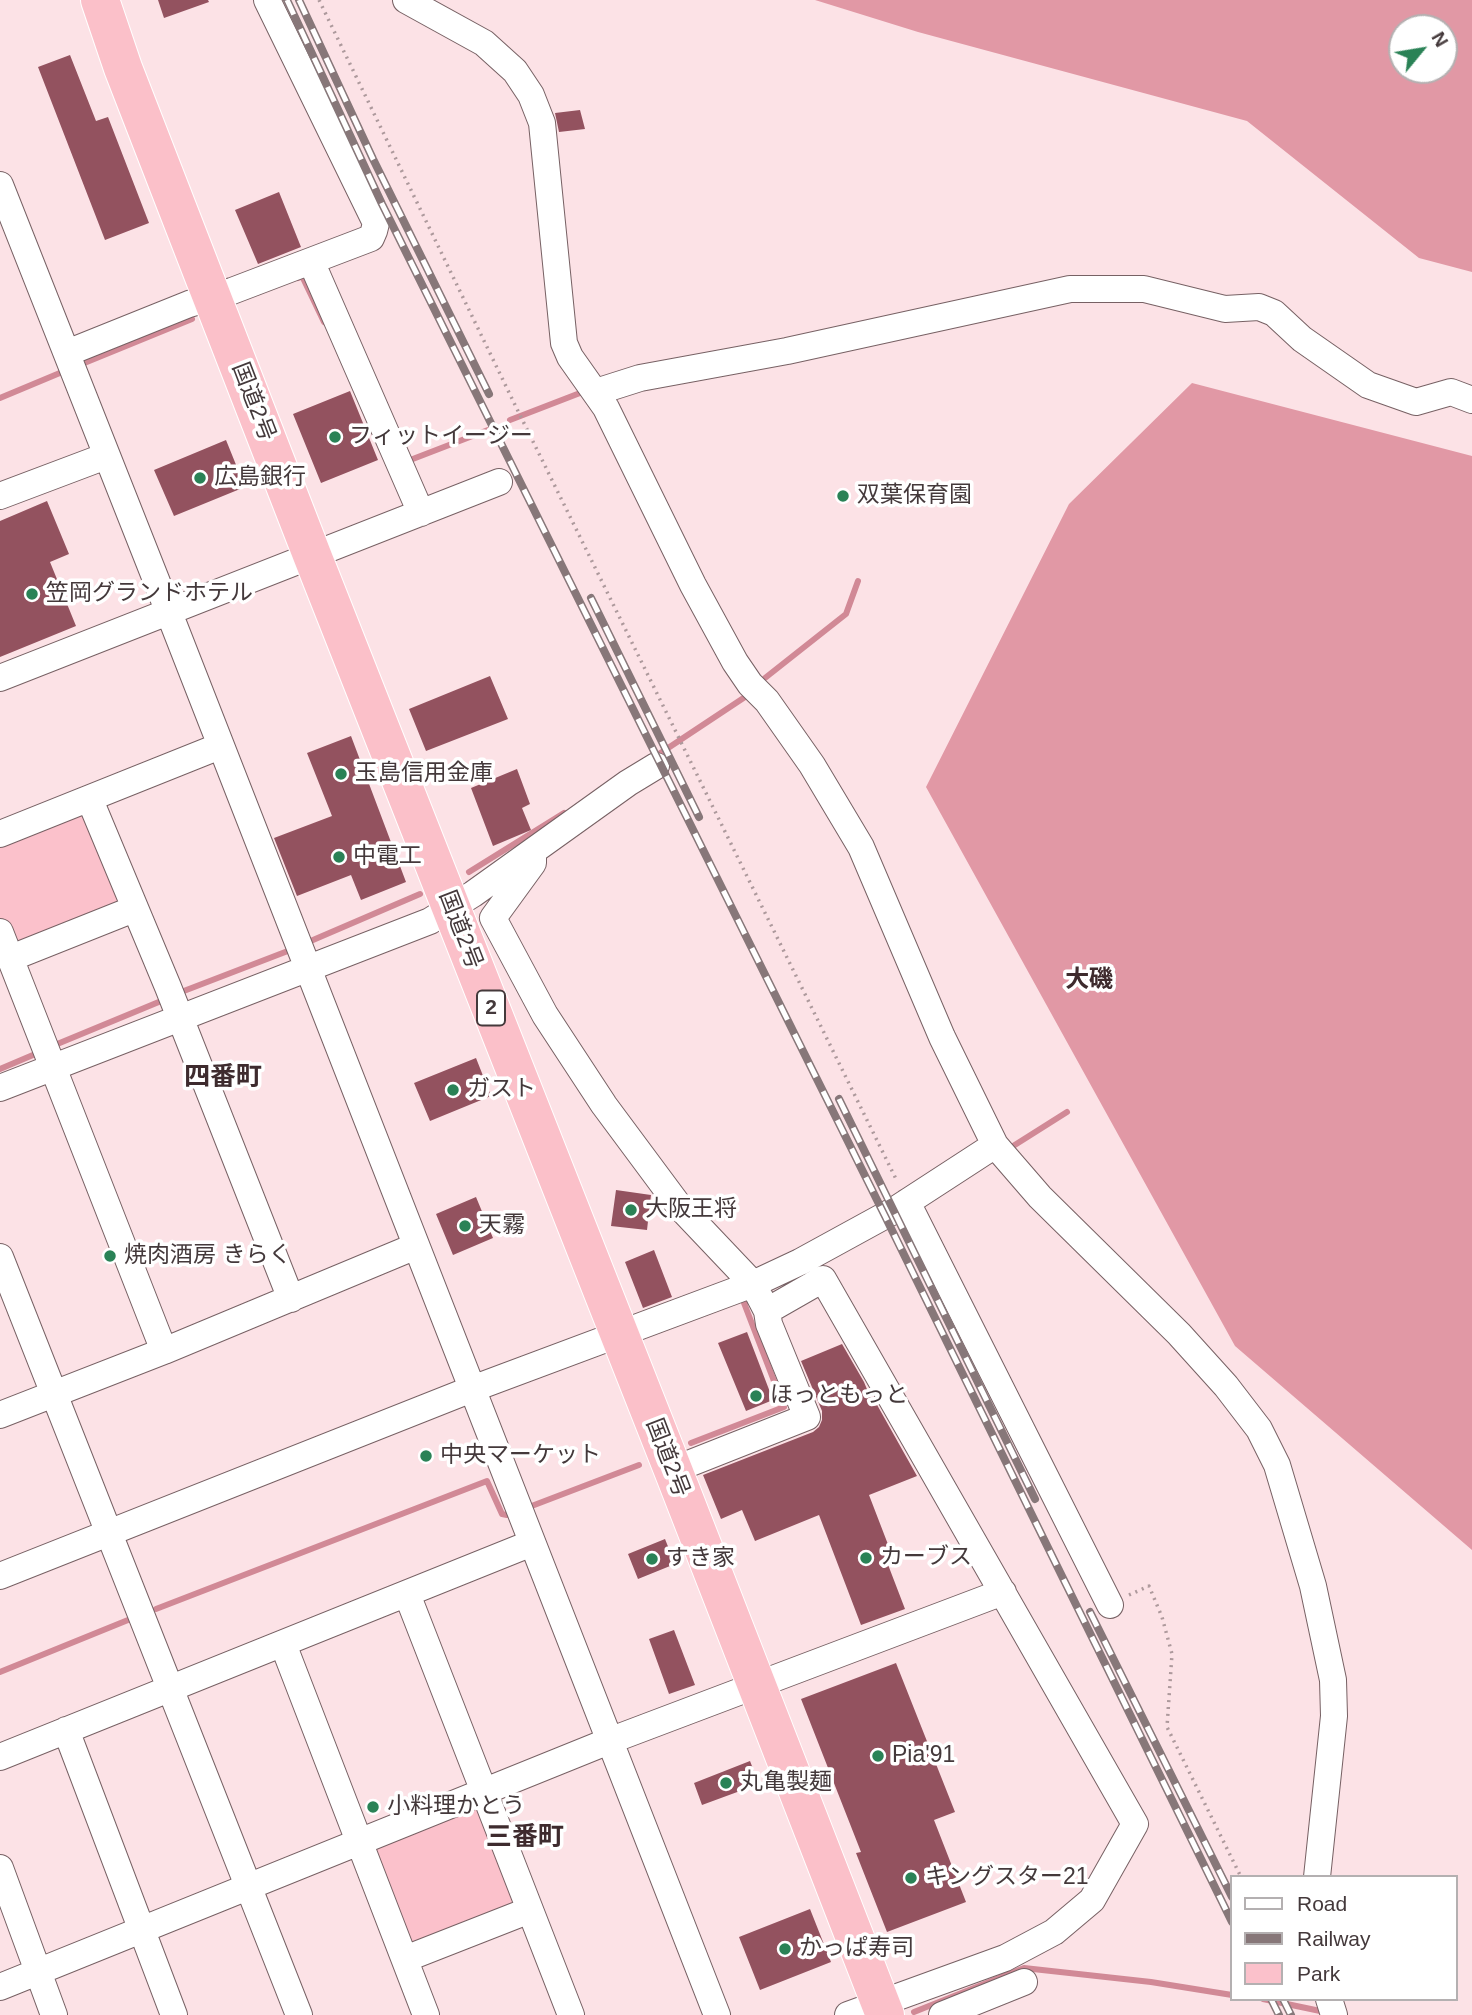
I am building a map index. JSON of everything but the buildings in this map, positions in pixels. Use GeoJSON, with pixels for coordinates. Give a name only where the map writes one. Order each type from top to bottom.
{"type":"FeatureCollection","features":[{"type":"Feature","properties":{"kind":"highway","name":"国道2号"},"geometry":{"type":"LineString","coordinates":[[100,0],[123,68],[312,555],[673,1470],[756,1687],[871,2011]]}},
{"type":"Feature","properties":{"kind":"street"},"geometry":{"type":"LineString","coordinates":[[71,364],[212,297],[371,238],[376,223],[267,0]]}},
{"type":"Feature","properties":{"kind":"street"},"geometry":{"type":"LineString","coordinates":[[406,0],[484,43],[515,71],[531,95],[542,123],[564,343],[575,366],[596,392],[693,584],[736,662],[812,765],[860,847],[942,1037],[995,1145],[1040,1197],[1179,1334],[1226,1386],[1259,1429],[1277,1465],[1313,1586],[1333,1680],[1334,1716],[1317,1875]]}},
{"type":"Feature","properties":{"kind":"street"},"geometry":{"type":"LineString","coordinates":[[0,185],[717,2015]]}},
{"type":"Feature","properties":{"kind":"street"},"geometry":{"type":"LineString","coordinates":[[311,261],[421,513]]}},
{"type":"Feature","properties":{"kind":"street"},"geometry":{"type":"LineString","coordinates":[[596,392],[640,378],[787,351],[1070,289],[1144,289],[1225,309],[1259,307],[1274,313],[1302,339],[1368,385],[1416,402],[1451,392],[1472,400]]}},
{"type":"Feature","properties":{"kind":"street"},"geometry":{"type":"LineString","coordinates":[[0,496],[106,456]]}},
{"type":"Feature","properties":{"kind":"street"},"geometry":{"type":"LineString","coordinates":[[0,678],[499,482]]}},
{"type":"Feature","properties":{"kind":"street"},"geometry":{"type":"LineString","coordinates":[[0,834],[220,746]]}},
{"type":"Feature","properties":{"kind":"street"},"geometry":{"type":"LineString","coordinates":[[0,1088],[49,1055],[174,1003],[302,955],[430,921],[656,766]]}},
{"type":"Feature","properties":{"kind":"street"},"geometry":{"type":"LineString","coordinates":[[90,800],[291,1299]]}},
{"type":"Feature","properties":{"kind":"street"},"geometry":{"type":"LineString","coordinates":[[533,852],[533,863],[493,918],[545,1015],[604,1105],[679,1206],[760,1297],[807,1418],[673,1470]]}},
{"type":"Feature","properties":{"kind":"street"},"geometry":{"type":"LineString","coordinates":[[10,958],[134,909]]}},
{"type":"Feature","properties":{"kind":"street"},"geometry":{"type":"LineString","coordinates":[[0,932],[164,1351]]}},
{"type":"Feature","properties":{"kind":"street"},"geometry":{"type":"LineString","coordinates":[[760,1297],[800,1262],[910,1209],[995,1145]]}},
{"type":"Feature","properties":{"kind":"street"},"geometry":{"type":"LineString","coordinates":[[910,1209],[1110,1605]]}},
{"type":"Feature","properties":{"kind":"street"},"geometry":{"type":"LineString","coordinates":[[0,1415],[164,1351],[416,1246]]}},
{"type":"Feature","properties":{"kind":"street"},"geometry":{"type":"LineString","coordinates":[[0,1257],[299,2015]]}},
{"type":"Feature","properties":{"kind":"street"},"geometry":{"type":"LineString","coordinates":[[0,1576],[472,1389],[618,1335],[823,1279],[1135,1824],[1092,1900],[1054,1932],[1005,1958],[871,2011]]}},
{"type":"Feature","properties":{"kind":"street"},"geometry":{"type":"LineString","coordinates":[[0,1757],[532,1544]]}},
{"type":"Feature","properties":{"kind":"street"},"geometry":{"type":"LineString","coordinates":[[0,1987],[609,1741],[1003,1592]]}},
{"type":"Feature","properties":{"kind":"street"},"geometry":{"type":"LineString","coordinates":[[407,1594],[571,2015]]}},
{"type":"Feature","properties":{"kind":"street"},"geometry":{"type":"LineString","coordinates":[[283,1644],[426,2015]]}},
{"type":"Feature","properties":{"kind":"street"},"geometry":{"type":"LineString","coordinates":[[66,1730],[174,2015]]}},
{"type":"Feature","properties":{"kind":"street"},"geometry":{"type":"LineString","coordinates":[[0,1868],[54,2015]]}},
{"type":"Feature","properties":{"kind":"street"},"geometry":{"type":"LineString","coordinates":[[405,1959],[530,1910]]}},
{"type":"Feature","properties":{"kind":"street"},"geometry":{"type":"LineString","coordinates":[[942,2015],[1024,1982]]}},
{"type":"Feature","properties":{"kind":"path"},"geometry":{"type":"LineString","coordinates":[[319,0],[910,1209]]}},
{"type":"Feature","properties":{"kind":"path"},"geometry":{"type":"LineString","coordinates":[[1110,1605],[1149,1586],[1162,1617],[1172,1654],[1167,1727],[1240,1875]]}},
{"type":"Feature","properties":{"kind":"green space"},"geometry":{"type":"Polygon","coordinates":[[[86,813],[123,905],[17,948],[9,942],[0,918],[0,846],[86,813]]]}},
{"type":"Feature","properties":{"kind":"green space"},"geometry":{"type":"Polygon","coordinates":[[[484,1793],[530,1910],[405,1959],[359,1842],[484,1793]]]}},
{"type":"Feature","properties":{"kind":"shaded area"},"geometry":{"type":"Polygon","coordinates":[[[815,0],[1472,0],[1472,272],[1419,258],[1247,121],[918,32],[815,0]]]}},
{"type":"Feature","properties":{"kind":"shaded area"},"geometry":{"type":"Polygon","coordinates":[[[1192,383],[1472,456],[1472,1550],[1235,1346],[926,787],[1069,504],[1192,383]]]}},
{"type":"Feature","properties":{"kind":"waterway"},"geometry":{"type":"LineString","coordinates":[[298,278],[302,276],[324,322]]}},
{"type":"Feature","properties":{"kind":"waterway"},"geometry":{"type":"LineString","coordinates":[[77,366],[192,319]]}},
{"type":"Feature","properties":{"kind":"waterway"},"geometry":{"type":"LineString","coordinates":[[0,398],[67,370]]}},
{"type":"Feature","properties":{"kind":"waterway"},"geometry":{"type":"LineString","coordinates":[[510,420],[580,393]]}},
{"type":"Feature","properties":{"kind":"waterway"},"geometry":{"type":"LineString","coordinates":[[405,462],[488,430]]}},
{"type":"Feature","properties":{"kind":"waterway"},"geometry":{"type":"LineString","coordinates":[[765,678],[846,614],[858,581]]}},
{"type":"Feature","properties":{"kind":"waterway"},"geometry":{"type":"LineString","coordinates":[[653,758],[745,697]]}},
{"type":"Feature","properties":{"kind":"waterway"},"geometry":{"type":"LineString","coordinates":[[469,872],[564,813]]}},
{"type":"Feature","properties":{"kind":"waterway"},"geometry":{"type":"LineString","coordinates":[[306,943],[420,894]]}},
{"type":"Feature","properties":{"kind":"waterway"},"geometry":{"type":"LineString","coordinates":[[176,994],[293,949]]}},
{"type":"Feature","properties":{"kind":"waterway"},"geometry":{"type":"LineString","coordinates":[[50,1047],[166,999]]}},
{"type":"Feature","properties":{"kind":"waterway"},"geometry":{"type":"LineString","coordinates":[[0,1069],[40,1052]]}},
{"type":"Feature","properties":{"kind":"waterway"},"geometry":{"type":"LineString","coordinates":[[1010,1148],[1067,1112]]}},
{"type":"Feature","properties":{"kind":"waterway"},"geometry":{"type":"LineString","coordinates":[[691,1443],[784,1407],[744,1303],[752,1299]]}},
{"type":"Feature","properties":{"kind":"waterway"},"geometry":{"type":"LineString","coordinates":[[529,1507],[639,1465]]}},
{"type":"Feature","properties":{"kind":"waterway"},"geometry":{"type":"LineString","coordinates":[[156,1609],[487,1481],[502,1514],[507,1515]]}},
{"type":"Feature","properties":{"kind":"waterway"},"geometry":{"type":"LineString","coordinates":[[0,1672],[128,1620]]}},
{"type":"Feature","properties":{"kind":"waterway"},"geometry":{"type":"LineString","coordinates":[[914,2012],[1024,1968],[1151,1982],[1230,1995]]}},
{"type":"Feature","properties":{"kind":"waterway"},"geometry":{"type":"LineString","coordinates":[[1273,2001],[1325,2012]]}},
{"type":"Feature","properties":{"kind":"railway"},"geometry":{"type":"LineString","coordinates":[[287,0],[382,204],[1230,1918]]}},
{"type":"Feature","properties":{"kind":"railway"},"geometry":{"type":"LineString","coordinates":[[299,0],[373,159],[489,394]]}},
{"type":"Feature","properties":{"kind":"railway"},"geometry":{"type":"LineString","coordinates":[[591,598],[699,817]]}},
{"type":"Feature","properties":{"kind":"railway"},"geometry":{"type":"LineString","coordinates":[[839,1099],[1035,1499]]}},
{"type":"Feature","properties":{"kind":"railway"},"geometry":{"type":"LineString","coordinates":[[1090,1612],[1230,1893]]}},
{"type":"Feature","properties":{"kind":"railway"},"geometry":{"type":"LineString","coordinates":[[1272,2001],[1279,2015]]}},
{"type":"Feature","properties":{"kind":"railway"},"geometry":{"type":"LineString","coordinates":[[1284,2001],[1291,2015]]}},
{"type":"Feature","properties":{"kind":"place","name":"フィットイージー"},"geometry":{"type":"Point","coordinates":[335,437]}},
{"type":"Feature","properties":{"kind":"place","name":"広島銀行"},"geometry":{"type":"Point","coordinates":[200,478]}},
{"type":"Feature","properties":{"kind":"place","name":"双葉保育園"},"geometry":{"type":"Point","coordinates":[843,496]}},
{"type":"Feature","properties":{"kind":"place","name":"笠岡グランドホテル"},"geometry":{"type":"Point","coordinates":[32,594]}},
{"type":"Feature","properties":{"kind":"place","name":"玉島信用金庫"},"geometry":{"type":"Point","coordinates":[341,774]}},
{"type":"Feature","properties":{"kind":"place","name":"中電工"},"geometry":{"type":"Point","coordinates":[339,857]}},
{"type":"Feature","properties":{"kind":"place","name":"ガスト"},"geometry":{"type":"Point","coordinates":[453,1090]}},
{"type":"Feature","properties":{"kind":"place","name":"大阪王将"},"geometry":{"type":"Point","coordinates":[631,1210]}},
{"type":"Feature","properties":{"kind":"place","name":"天霧"},"geometry":{"type":"Point","coordinates":[465,1226]}},
{"type":"Feature","properties":{"kind":"place","name":"焼肉酒房 きらく"},"geometry":{"type":"Point","coordinates":[110,1256]}},
{"type":"Feature","properties":{"kind":"place","name":"ほっともっと"},"geometry":{"type":"Point","coordinates":[756,1396]}},
{"type":"Feature","properties":{"kind":"place","name":"中央マーケット"},"geometry":{"type":"Point","coordinates":[426,1456]}},
{"type":"Feature","properties":{"kind":"place","name":"カーブス"},"geometry":{"type":"Point","coordinates":[866,1558]}},
{"type":"Feature","properties":{"kind":"place","name":"すき家"},"geometry":{"type":"Point","coordinates":[652,1559]}},
{"type":"Feature","properties":{"kind":"place","name":"Pia'91"},"geometry":{"type":"Point","coordinates":[878,1756]}},
{"type":"Feature","properties":{"kind":"place","name":"丸亀製麺"},"geometry":{"type":"Point","coordinates":[726,1783]}},
{"type":"Feature","properties":{"kind":"place","name":"小料理かとう"},"geometry":{"type":"Point","coordinates":[373,1807]}},
{"type":"Feature","properties":{"kind":"place","name":"キングスター21"},"geometry":{"type":"Point","coordinates":[911,1878]}},
{"type":"Feature","properties":{"kind":"place","name":"かっぱ寿司"},"geometry":{"type":"Point","coordinates":[785,1949]}},
{"type":"Feature","properties":{"kind":"district","name":"大磯"},"geometry":{"type":"Point","coordinates":[1089,980]}},
{"type":"Feature","properties":{"kind":"district","name":"四番町"},"geometry":{"type":"Point","coordinates":[223,1078]}},
{"type":"Feature","properties":{"kind":"district","name":"三番町"},"geometry":{"type":"Point","coordinates":[525,1838]}}]}
